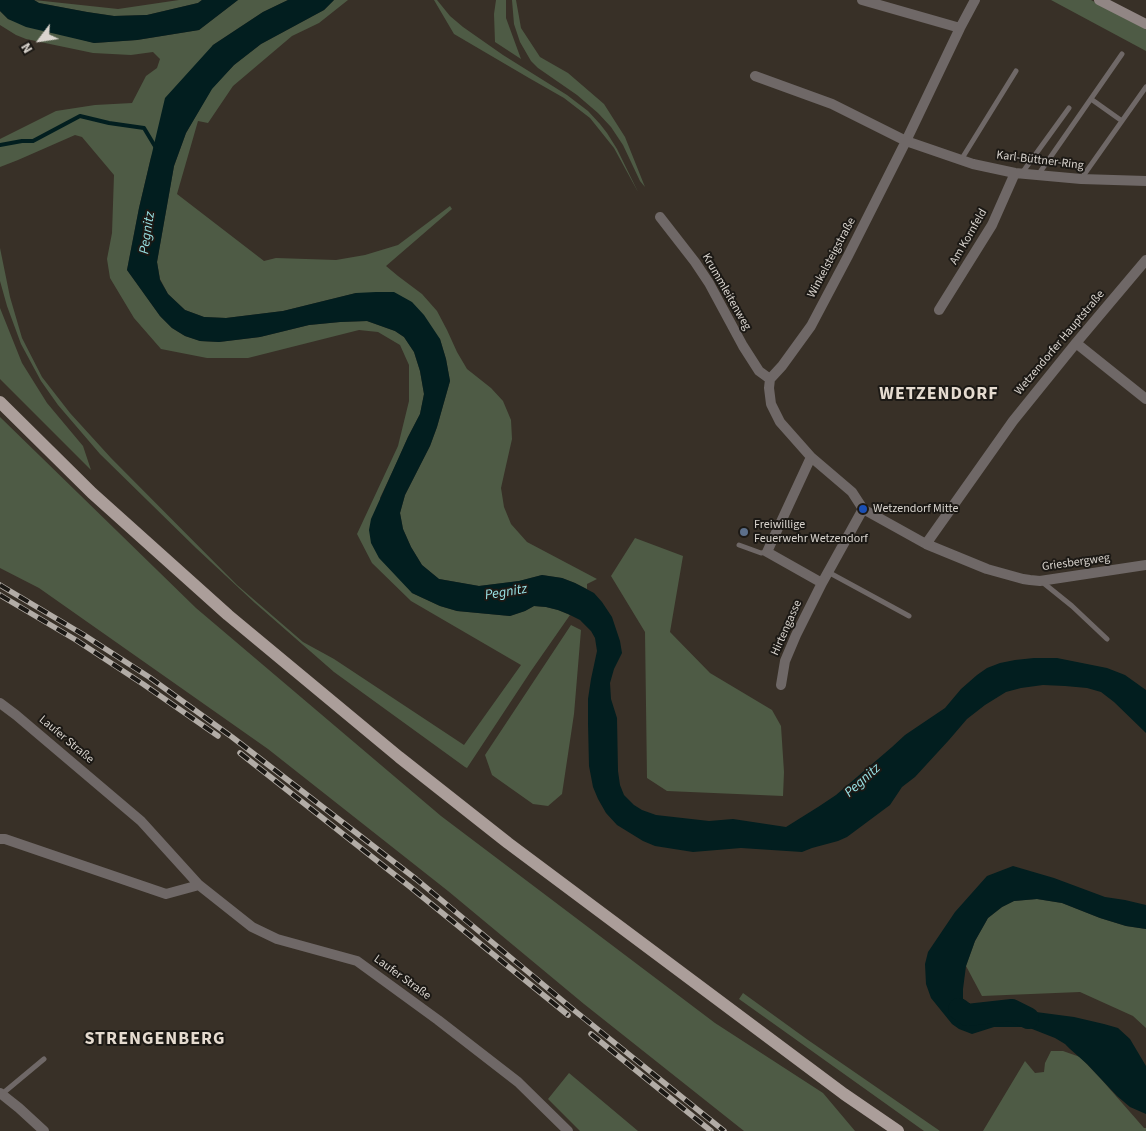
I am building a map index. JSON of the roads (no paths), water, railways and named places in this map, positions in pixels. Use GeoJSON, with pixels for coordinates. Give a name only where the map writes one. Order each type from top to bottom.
{"type":"FeatureCollection","features":[{"type":"Feature","properties":{"kind":"main road"},"geometry":{"type":"LineString","coordinates":[[1099,0],[1146,24]]}},
{"type":"Feature","properties":{"kind":"main road"},"geometry":{"type":"LineString","coordinates":[[0,402],[92,493],[221,609],[399,757],[508,843],[844,1094],[898,1131]]}},
{"type":"Feature","properties":{"kind":"street"},"geometry":{"type":"LineString","coordinates":[[862,0],[960,28]]}},
{"type":"Feature","properties":{"kind":"street","name":"Winkelsteigstraße"},"geometry":{"type":"LineString","coordinates":[[770,379],[782,366],[811,326],[906,141],[975,0]]}},
{"type":"Feature","properties":{"kind":"street"},"geometry":{"type":"LineString","coordinates":[[755,76],[832,104],[906,141]]}},
{"type":"Feature","properties":{"kind":"street","name":"Karl-Büttner-Ring"},"geometry":{"type":"LineString","coordinates":[[906,141],[972,164],[1018,174],[1081,179],[1146,180]]}},
{"type":"Feature","properties":{"kind":"street","name":"Am Kornfeld"},"geometry":{"type":"LineString","coordinates":[[939,310],[992,225],[1018,174]]}},
{"type":"Feature","properties":{"kind":"street","name":"Krummleitenweg"},"geometry":{"type":"LineString","coordinates":[[660,217],[709,283],[743,346],[759,371],[770,379]]}},
{"type":"Feature","properties":{"kind":"street","name":"Wetzendorfer Hauptstraße"},"geometry":{"type":"LineString","coordinates":[[926,544],[1013,421],[1146,260]]}},
{"type":"Feature","properties":{"kind":"street"},"geometry":{"type":"LineString","coordinates":[[1076,343],[1146,399]]}},
{"type":"Feature","properties":{"kind":"street"},"geometry":{"type":"LineString","coordinates":[[770,379],[771,404],[780,422],[811,457],[852,492],[863,509],[926,544]]}},
{"type":"Feature","properties":{"kind":"street"},"geometry":{"type":"LineString","coordinates":[[811,457],[767,552],[822,583]]}},
{"type":"Feature","properties":{"kind":"street","name":"Hirtengasse"},"geometry":{"type":"LineString","coordinates":[[781,685],[785,661],[796,635],[863,509]]}},
{"type":"Feature","properties":{"kind":"street","name":"Griesbergweg"},"geometry":{"type":"LineString","coordinates":[[926,544],[987,569],[1023,579],[1040,581],[1146,565]]}},
{"type":"Feature","properties":{"kind":"street","name":"Laufer Straße"},"geometry":{"type":"LineString","coordinates":[[0,703],[23,720],[141,821],[199,885],[252,927],[277,939],[357,962],[438,1020],[518,1082],[568,1131]]}},
{"type":"Feature","properties":{"kind":"street"},"geometry":{"type":"LineString","coordinates":[[0,839],[5,839],[166,894],[199,885]]}},
{"type":"Feature","properties":{"kind":"street"},"geometry":{"type":"LineString","coordinates":[[1,1095],[19,1108],[44,1131]]}},
{"type":"Feature","properties":{"kind":"lane"},"geometry":{"type":"LineString","coordinates":[[1038,175],[1122,54]]}},
{"type":"Feature","properties":{"kind":"lane"},"geometry":{"type":"LineString","coordinates":[[960,160],[1016,71]]}},
{"type":"Feature","properties":{"kind":"lane"},"geometry":{"type":"LineString","coordinates":[[1081,179],[1146,87]]}},
{"type":"Feature","properties":{"kind":"lane"},"geometry":{"type":"LineString","coordinates":[[1091,99],[1122,121]]}},
{"type":"Feature","properties":{"kind":"lane"},"geometry":{"type":"LineString","coordinates":[[1018,174],[1069,108]]}},
{"type":"Feature","properties":{"kind":"lane"},"geometry":{"type":"LineString","coordinates":[[739,545],[761,553],[767,552]]}},
{"type":"Feature","properties":{"kind":"lane"},"geometry":{"type":"LineString","coordinates":[[828,572],[909,616]]}},
{"type":"Feature","properties":{"kind":"lane"},"geometry":{"type":"LineString","coordinates":[[1040,581],[1072,606],[1107,639]]}},
{"type":"Feature","properties":{"kind":"lane"},"geometry":{"type":"LineString","coordinates":[[1,1095],[44,1059]]}},
{"type":"Feature","properties":{"kind":"water"},"geometry":{"type":"Polygon","coordinates":[[[0,0],[34,0],[39,3],[114,16],[147,15],[198,3],[202,0],[238,0],[199,30],[137,40],[94,43],[26,27],[8,19],[0,11],[0,0]]]}},
{"type":"Feature","properties":{"kind":"water"},"geometry":{"type":"Polygon","coordinates":[[[288,0],[334,0],[324,10],[261,44],[234,65],[212,89],[186,133],[174,166],[157,262],[160,280],[168,294],[185,310],[204,317],[226,318],[283,311],[356,293],[376,292],[394,292],[412,302],[424,315],[440,339],[450,381],[430,446],[405,495],[400,513],[403,529],[422,565],[439,579],[479,586],[519,581],[542,575],[562,578],[575,583],[594,593],[602,602],[612,617],[622,653],[610,683],[611,699],[617,718],[620,785],[624,795],[634,805],[656,815],[709,821],[733,819],[786,827],[836,795],[905,735],[945,708],[961,689],[977,675],[987,668],[1015,660],[1057,658],[1107,668],[1125,675],[1146,690],[1146,733],[1101,692],[1087,688],[1065,686],[1043,685],[1021,688],[1006,692],[967,719],[915,777],[902,787],[890,805],[847,837],[838,841],[802,852],[741,848],[693,852],[655,846],[617,825],[606,813],[598,799],[593,787],[589,766],[588,699],[597,651],[595,638],[591,631],[580,620],[546,607],[534,606],[510,616],[457,611],[440,606],[412,593],[379,558],[371,543],[369,530],[371,519],[420,414],[424,394],[414,352],[404,337],[395,331],[367,321],[309,325],[260,337],[219,342],[200,341],[185,336],[172,328],[160,316],[127,270],[139,208],[165,98],[213,45],[263,12],[288,0]]]}},
{"type":"Feature","properties":{"kind":"water"},"geometry":{"type":"Polygon","coordinates":[[[1013,866],[1054,878],[1105,897],[1146,905],[1146,929],[1126,926],[1100,918],[1062,903],[1037,899],[1014,901],[1002,907],[988,918],[975,941],[966,966],[963,999],[969,1007],[978,1011],[991,1013],[1009,1010],[1036,1012],[1074,1017],[1118,1028],[1130,1039],[1146,1066],[1146,1114],[1130,1107],[1087,1064],[1065,1044],[1055,1038],[1027,1027],[994,1027],[972,1034],[952,1024],[931,998],[926,984],[925,964],[928,952],[955,912],[987,876],[1013,866]]]}},
{"type":"Feature","properties":{"kind":"waterway"},"geometry":{"type":"LineString","coordinates":[[0,145],[33,141],[80,116],[109,123],[144,128],[156,148]]}},
{"type":"Feature","properties":{"kind":"waterway","name":"Pegnitz"},"geometry":{"type":"LineString","coordinates":[[959,1009],[967,1015],[1012,1010],[1028,1018]]}},
{"type":"Feature","properties":{"kind":"railway"},"geometry":{"type":"LineString","coordinates":[[0,585],[84,635],[149,677],[232,737],[416,879],[724,1131]]}},
{"type":"Feature","properties":{"kind":"railway"},"geometry":{"type":"LineString","coordinates":[[0,595],[76,640],[218,736]]}},
{"type":"Feature","properties":{"kind":"railway"},"geometry":{"type":"LineString","coordinates":[[240,753],[409,886],[568,1015]]}},
{"type":"Feature","properties":{"kind":"railway"},"geometry":{"type":"LineString","coordinates":[[591,1034],[711,1131]]}},
{"type":"Feature","properties":{"kind":"place","name":"Wetzendorf Mitte"},"geometry":{"type":"Point","coordinates":[863,509]}},
{"type":"Feature","properties":{"kind":"place","name":"Freiwillige Feuerwehr Wetzendorf"},"geometry":{"type":"Point","coordinates":[744,532]}},
{"type":"Feature","properties":{"kind":"district","name":"WETZENDORF"},"geometry":{"type":"Point","coordinates":[939,395]}},
{"type":"Feature","properties":{"kind":"district","name":"STRENGENBERG"},"geometry":{"type":"Point","coordinates":[155,1040]}}]}
